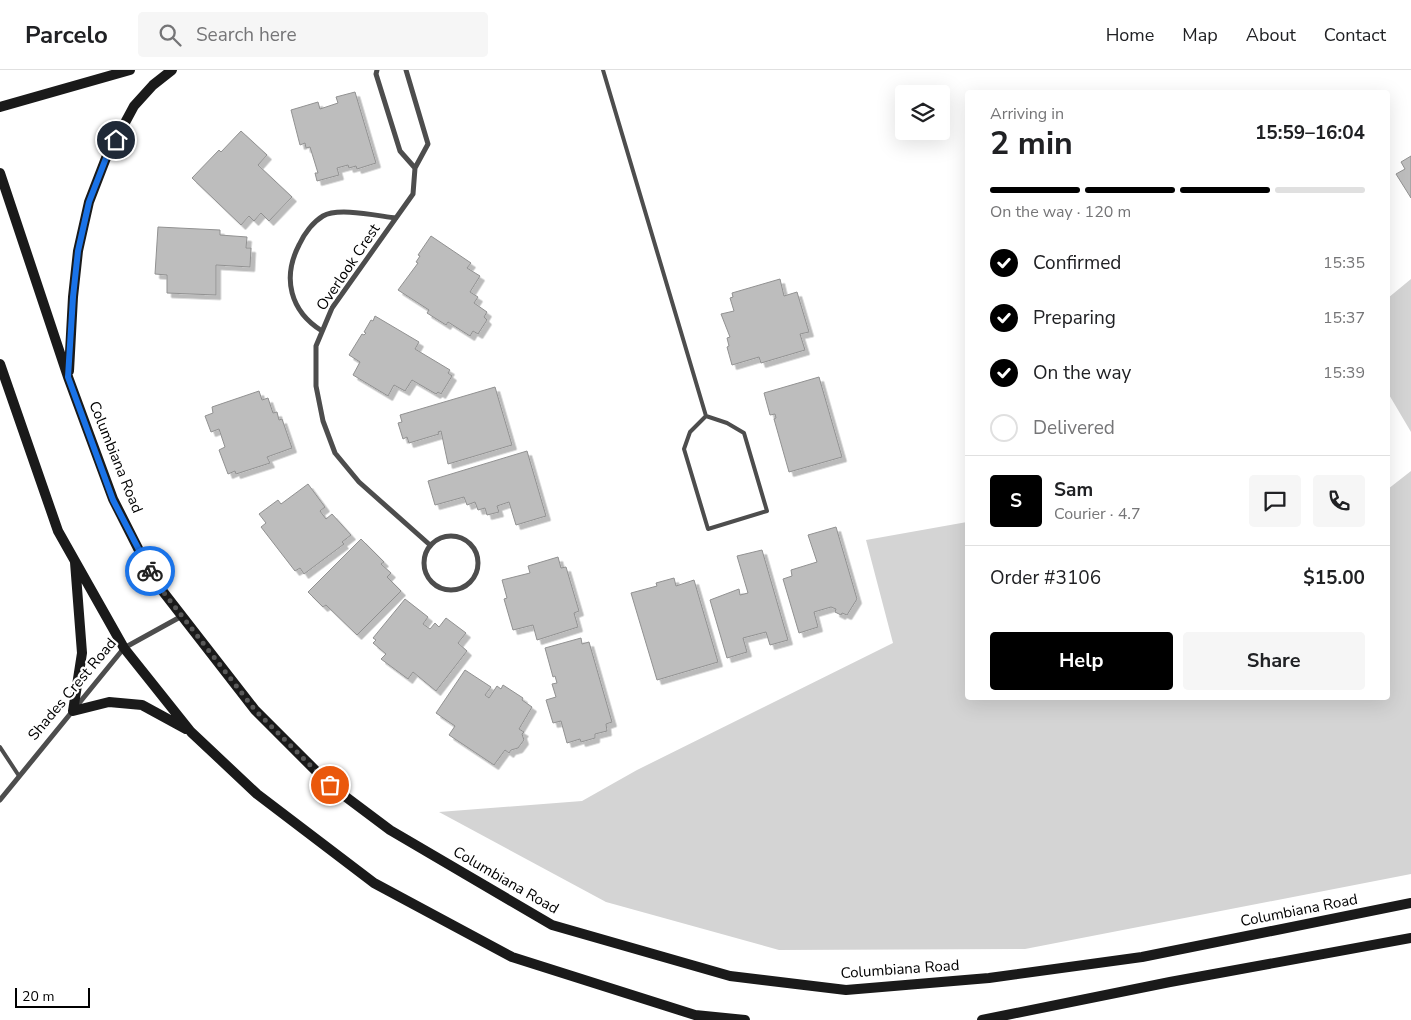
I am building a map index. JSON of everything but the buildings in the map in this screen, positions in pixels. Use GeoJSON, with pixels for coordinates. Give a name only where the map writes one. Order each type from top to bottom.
{"type":"FeatureCollection","features":[{"type":"Feature","properties":{"kind":"main road"},"geometry":{"type":"LineString","coordinates":[[0,107],[130,70]]}},
{"type":"Feature","properties":{"kind":"main road"},"geometry":{"type":"LineString","coordinates":[[68,377],[78,251],[89,202],[106,158],[134,106],[153,85],[172,70]]}},
{"type":"Feature","properties":{"kind":"main road","name":"Columbiana Road"},"geometry":{"type":"LineString","coordinates":[[0,173],[68,377],[113,500],[154,580],[255,710],[330,785],[390,830],[552,925],[730,976],[846,990],[989,978],[1142,957],[1411,903]]}},
{"type":"Feature","properties":{"kind":"main road"},"geometry":{"type":"LineString","coordinates":[[0,364],[58,530],[124,648],[191,732],[257,794],[374,883],[512,957],[695,1016],[745,1020]]}},
{"type":"Feature","properties":{"kind":"main road"},"geometry":{"type":"LineString","coordinates":[[74,559],[82,653],[72,711],[109,702],[142,705],[191,732]]}},
{"type":"Feature","properties":{"kind":"main road"},"geometry":{"type":"LineString","coordinates":[[982,1020],[1170,982],[1411,938]]}},
{"type":"Feature","properties":{"kind":"street"},"geometry":{"type":"LineString","coordinates":[[377,70],[376,74],[400,151],[415,168]]}},
{"type":"Feature","properties":{"kind":"street","name":"Overlook Crest"},"geometry":{"type":"LineString","coordinates":[[406,70],[428,144],[415,168],[412,194],[332,308],[316,346],[316,386],[323,421],[335,453],[359,482],[430,545]]}},
{"type":"Feature","properties":{"kind":"street","name":"Overlook Crest"},"geometry":{"type":"LineString","coordinates":[[322,331],[310,324],[296,304],[289,284],[292,258],[304,234],[324,215],[348,212],[396,218]]}},
{"type":"Feature","properties":{"kind":"street"},"geometry":{"type":"LineString","coordinates":[[450,535],[462,537],[472,544],[477,554],[478,565],[476,575],[469,584],[459,589],[448,590],[439,587],[431,581],[426,573],[424,563],[430,545],[440,538],[450,535]]}},
{"type":"Feature","properties":{"kind":"street","name":"Shades Crest Road"},"geometry":{"type":"LineString","coordinates":[[0,800],[124,648],[183,616]]}},
{"type":"Feature","properties":{"kind":"lane"},"geometry":{"type":"LineString","coordinates":[[602,70],[706,416]]}},
{"type":"Feature","properties":{"kind":"lane"},"geometry":{"type":"LineString","coordinates":[[706,416],[727,423],[744,433],[767,511],[708,529],[684,449],[690,432],[706,416]]}},
{"type":"Feature","properties":{"kind":"lane"},"geometry":{"type":"LineString","coordinates":[[0,747],[19,776]]}},
{"type":"Feature","properties":{"kind":"shaded area"},"geometry":{"type":"Polygon","coordinates":[[[1411,279],[1411,432],[1390,396],[1390,296],[1411,279]]]}},
{"type":"Feature","properties":{"kind":"shaded area"},"geometry":{"type":"Polygon","coordinates":[[[1411,471],[1411,874],[1025,949],[779,950],[606,902],[439,812],[582,801],[637,770],[893,643],[866,540],[965,522],[965,700],[1390,700],[1390,487],[1411,471]]]}},
{"type":"Feature","properties":{"kind":"way so far"},"geometry":{"type":"LineString","coordinates":[[150,571],[154,580],[255,710],[330,785]]}},
{"type":"Feature","properties":{"kind":"route"},"geometry":{"type":"LineString","coordinates":[[116,140],[106,158],[89,202],[78,251],[68,377],[113,500],[150,571]]}}]}
